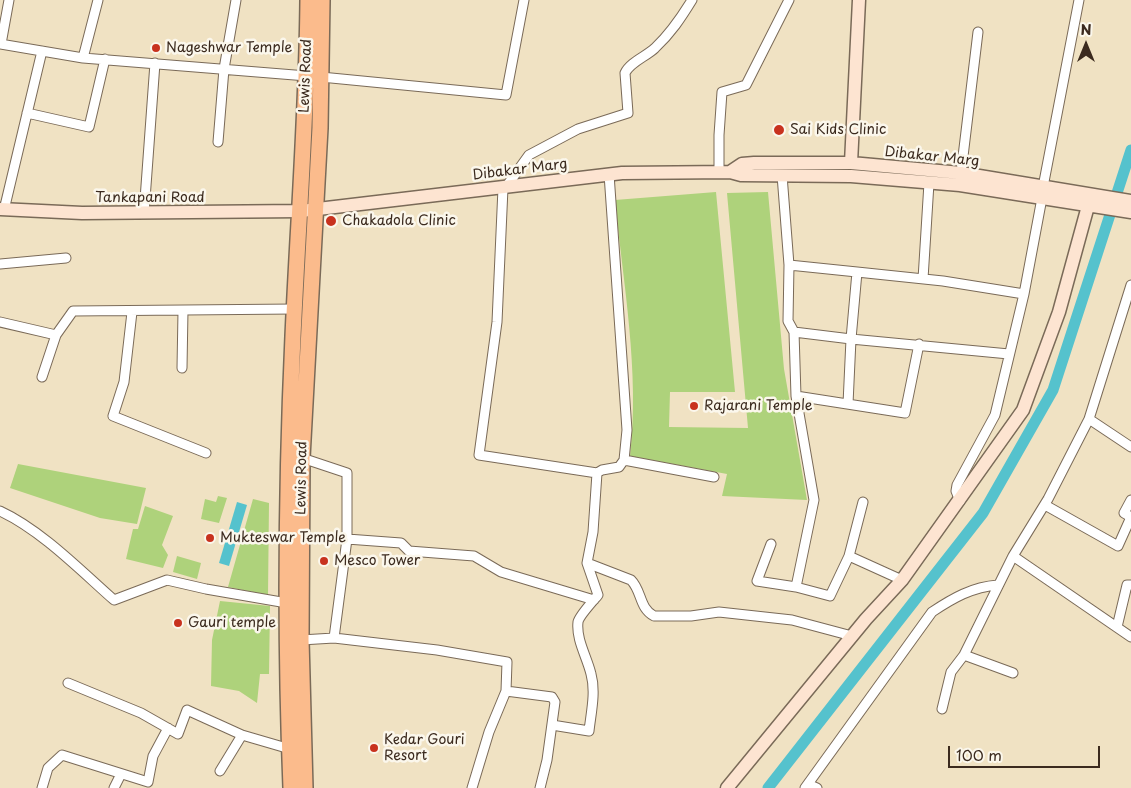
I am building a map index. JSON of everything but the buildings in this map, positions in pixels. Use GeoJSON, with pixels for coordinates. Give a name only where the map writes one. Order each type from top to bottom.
{"type":"FeatureCollection","features":[{"type":"Feature","properties":{"kind":"main road","name":"Lewis Road"},"geometry":{"type":"LineString","coordinates":[[308,0],[314,76]]}},
{"type":"Feature","properties":{"kind":"main road","name":"Lewis Road"},"geometry":{"type":"LineString","coordinates":[[306,788],[301,640],[302,458],[307,230],[314,76],[322,0]]}},
{"type":"Feature","properties":{"kind":"main road"},"geometry":{"type":"LineString","coordinates":[[851,164],[858,0]]}},
{"type":"Feature","properties":{"kind":"main road","name":"Dibakar Marg"},"geometry":{"type":"LineString","coordinates":[[724,172],[742,164],[754,163],[851,164],[961,173],[1042,193]]}},
{"type":"Feature","properties":{"kind":"main road","name":"Dibakar Marg"},"geometry":{"type":"LineString","coordinates":[[308,210],[505,188],[609,174],[724,172],[741,175],[851,176],[960,185],[1042,193],[1130,206]]}},
{"type":"Feature","properties":{"kind":"main road"},"geometry":{"type":"LineString","coordinates":[[727,788],[852,636],[902,580],[1023,410],[1059,312],[1095,201]]}},
{"type":"Feature","properties":{"kind":"main road","name":"Tankapani Road"},"geometry":{"type":"LineString","coordinates":[[2,209],[144,213],[308,210]]}},
{"type":"Feature","properties":{"kind":"main road","name":"Lewis Road"},"geometry":{"type":"LineString","coordinates":[[292,788],[287,603],[294,309],[307,230]]}},
{"type":"Feature","properties":{"kind":"street"},"geometry":{"type":"LineString","coordinates":[[9,0],[0,44],[83,58],[314,76],[506,95],[524,0]]}},
{"type":"Feature","properties":{"kind":"street"},"geometry":{"type":"LineString","coordinates":[[83,58],[98,0]]}},
{"type":"Feature","properties":{"kind":"street"},"geometry":{"type":"LineString","coordinates":[[218,142],[224,69],[236,0]]}},
{"type":"Feature","properties":{"kind":"street"},"geometry":{"type":"LineString","coordinates":[[609,174],[627,430],[624,460],[619,467],[602,470],[597,473],[479,454],[497,322],[505,188],[529,155],[578,129],[628,113],[625,73],[628,68],[654,49],[676,26],[692,0]]}},
{"type":"Feature","properties":{"kind":"street"},"geometry":{"type":"LineString","coordinates":[[724,172],[719,135],[722,92],[746,85],[789,0]]}},
{"type":"Feature","properties":{"kind":"street"},"geometry":{"type":"LineString","coordinates":[[960,501],[956,489],[995,415],[1024,294],[1079,0]]}},
{"type":"Feature","properties":{"kind":"street"},"geometry":{"type":"LineString","coordinates":[[961,173],[978,32]]}},
{"type":"Feature","properties":{"kind":"street"},"geometry":{"type":"LineString","coordinates":[[2,209],[42,51]]}},
{"type":"Feature","properties":{"kind":"street"},"geometry":{"type":"LineString","coordinates":[[27,113],[89,127],[105,59]]}},
{"type":"Feature","properties":{"kind":"street"},"geometry":{"type":"LineString","coordinates":[[144,213],[155,63]]}},
{"type":"Feature","properties":{"kind":"street"},"geometry":{"type":"LineString","coordinates":[[782,175],[789,265],[788,321],[794,332],[796,396],[814,500],[796,587]]}},
{"type":"Feature","properties":{"kind":"street"},"geometry":{"type":"LineString","coordinates":[[923,279],[930,183]]}},
{"type":"Feature","properties":{"kind":"street"},"geometry":{"type":"LineString","coordinates":[[0,264],[66,258]]}},
{"type":"Feature","properties":{"kind":"street"},"geometry":{"type":"LineString","coordinates":[[789,265],[923,279],[1024,294]]}},
{"type":"Feature","properties":{"kind":"street"},"geometry":{"type":"LineString","coordinates":[[848,404],[857,272]]}},
{"type":"Feature","properties":{"kind":"street"},"geometry":{"type":"LineString","coordinates":[[942,709],[951,672],[964,655],[1013,556],[1045,505],[1089,419],[1131,285]]}},
{"type":"Feature","properties":{"kind":"street"},"geometry":{"type":"LineString","coordinates":[[42,377],[56,335],[73,311],[132,312],[294,309]]}},
{"type":"Feature","properties":{"kind":"street"},"geometry":{"type":"LineString","coordinates":[[182,368],[183,311]]}},
{"type":"Feature","properties":{"kind":"street"},"geometry":{"type":"LineString","coordinates":[[132,312],[124,382],[113,416],[206,453]]}},
{"type":"Feature","properties":{"kind":"street"},"geometry":{"type":"LineString","coordinates":[[0,322],[56,335]]}},
{"type":"Feature","properties":{"kind":"street"},"geometry":{"type":"LineString","coordinates":[[794,332],[1009,354]]}},
{"type":"Feature","properties":{"kind":"street"},"geometry":{"type":"LineString","coordinates":[[796,396],[905,413],[919,344]]}},
{"type":"Feature","properties":{"kind":"street"},"geometry":{"type":"LineString","coordinates":[[1089,419],[1131,447]]}},
{"type":"Feature","properties":{"kind":"street"},"geometry":{"type":"LineString","coordinates":[[302,458],[347,473],[347,539],[334,638]]}},
{"type":"Feature","properties":{"kind":"street"},"geometry":{"type":"LineString","coordinates":[[624,460],[714,477]]}},
{"type":"Feature","properties":{"kind":"street"},"geometry":{"type":"LineString","coordinates":[[552,725],[589,731],[594,693],[591,674],[582,649],[578,621],[581,614],[588,610],[598,595],[587,563],[593,532],[597,473]]}},
{"type":"Feature","properties":{"kind":"street"},"geometry":{"type":"LineString","coordinates":[[1045,505],[1118,546],[1131,517],[1124,513],[1131,500]]}},
{"type":"Feature","properties":{"kind":"street"},"geometry":{"type":"LineString","coordinates":[[771,544],[757,580],[796,587],[830,596],[849,556],[863,502]]}},
{"type":"Feature","properties":{"kind":"street"},"geometry":{"type":"LineString","coordinates":[[0,511],[19,521],[64,556],[114,600],[167,580],[287,603]]}},
{"type":"Feature","properties":{"kind":"street"},"geometry":{"type":"LineString","coordinates":[[347,539],[401,543],[409,550],[474,556],[501,572],[594,600]]}},
{"type":"Feature","properties":{"kind":"street"},"geometry":{"type":"LineString","coordinates":[[849,556],[902,580]]}},
{"type":"Feature","properties":{"kind":"street"},"geometry":{"type":"LineString","coordinates":[[1013,556],[1131,638]]}},
{"type":"Feature","properties":{"kind":"street"},"geometry":{"type":"LineString","coordinates":[[587,563],[631,580],[635,584],[643,605],[654,616],[691,616],[708,612],[728,613],[792,620],[852,636]]}},
{"type":"Feature","properties":{"kind":"street"},"geometry":{"type":"LineString","coordinates":[[817,788],[807,786],[932,612],[951,600],[979,587],[998,585]]}},
{"type":"Feature","properties":{"kind":"street"},"geometry":{"type":"LineString","coordinates":[[1117,627],[1127,585],[1131,585]]}},
{"type":"Feature","properties":{"kind":"street"},"geometry":{"type":"LineString","coordinates":[[301,640],[334,638],[437,650],[508,662],[506,691],[490,732],[472,788]]}},
{"type":"Feature","properties":{"kind":"street"},"geometry":{"type":"LineString","coordinates":[[964,655],[1013,673]]}},
{"type":"Feature","properties":{"kind":"street"},"geometry":{"type":"LineString","coordinates":[[68,683],[141,713],[178,734],[187,710],[242,736],[290,749],[305,740]]}},
{"type":"Feature","properties":{"kind":"street"},"geometry":{"type":"LineString","coordinates":[[506,691],[552,697],[555,702],[547,760],[540,788]]}},
{"type":"Feature","properties":{"kind":"street"},"geometry":{"type":"LineString","coordinates":[[42,788],[48,768],[62,755],[121,774],[147,785],[153,756],[168,728]]}},
{"type":"Feature","properties":{"kind":"street"},"geometry":{"type":"LineString","coordinates":[[220,771],[242,736]]}},
{"type":"Feature","properties":{"kind":"street"},"geometry":{"type":"LineString","coordinates":[[114,788],[121,774]]}},
{"type":"Feature","properties":{"kind":"green space"},"geometry":{"type":"Polygon","coordinates":[[[716,192],[735,392],[670,392],[669,427],[748,428],[727,193],[768,192],[784,369],[807,500],[722,496],[727,474],[630,456],[633,424],[632,360],[615,200],[716,192]]]}},
{"type":"Feature","properties":{"kind":"green space"},"geometry":{"type":"Polygon","coordinates":[[[18,464],[146,488],[137,524],[100,518],[10,488],[18,464]]]}},
{"type":"Feature","properties":{"kind":"green space"},"geometry":{"type":"Polygon","coordinates":[[[218,496],[227,498],[219,523],[201,519],[205,499],[216,502],[218,496]]]}},
{"type":"Feature","properties":{"kind":"green space"},"geometry":{"type":"Polygon","coordinates":[[[253,499],[269,503],[268,595],[228,587],[253,499]]]}},
{"type":"Feature","properties":{"kind":"green space"},"geometry":{"type":"Polygon","coordinates":[[[145,506],[173,516],[162,545],[168,555],[163,568],[126,559],[133,529],[138,529],[145,506]]]}},
{"type":"Feature","properties":{"kind":"green space"},"geometry":{"type":"Polygon","coordinates":[[[177,556],[201,563],[197,579],[173,572],[177,556]]]}},
{"type":"Feature","properties":{"kind":"green space"},"geometry":{"type":"Polygon","coordinates":[[[220,601],[270,606],[269,674],[260,674],[257,703],[239,691],[211,686],[212,640],[220,601]]]}},
{"type":"Feature","properties":{"kind":"water"},"geometry":{"type":"Polygon","coordinates":[[[237,502],[247,505],[229,566],[219,563],[237,502]]]}},
{"type":"Feature","properties":{"kind":"waterway"},"geometry":{"type":"LineString","coordinates":[[768,788],[983,513],[1053,390],[1131,150]]}},
{"type":"Feature","properties":{"kind":"place","name":"Nageshwar Temple"},"geometry":{"type":"Point","coordinates":[156,48]}},
{"type":"Feature","properties":{"kind":"place","name":"Sai Kids Clinic"},"geometry":{"type":"Point","coordinates":[779,130]}},
{"type":"Feature","properties":{"kind":"place","name":"Chakadola Clinic"},"geometry":{"type":"Point","coordinates":[331,221]}},
{"type":"Feature","properties":{"kind":"place","name":"Rajarani Temple"},"geometry":{"type":"Point","coordinates":[694,406]}},
{"type":"Feature","properties":{"kind":"place","name":"Mukteswar Temple"},"geometry":{"type":"Point","coordinates":[210,538]}},
{"type":"Feature","properties":{"kind":"place","name":"Mesco Tower"},"geometry":{"type":"Point","coordinates":[324,561]}},
{"type":"Feature","properties":{"kind":"place","name":"Gauri temple"},"geometry":{"type":"Point","coordinates":[178,623]}},
{"type":"Feature","properties":{"kind":"place","name":"Kedar Gouri Resort"},"geometry":{"type":"Point","coordinates":[374,748]}}]}
